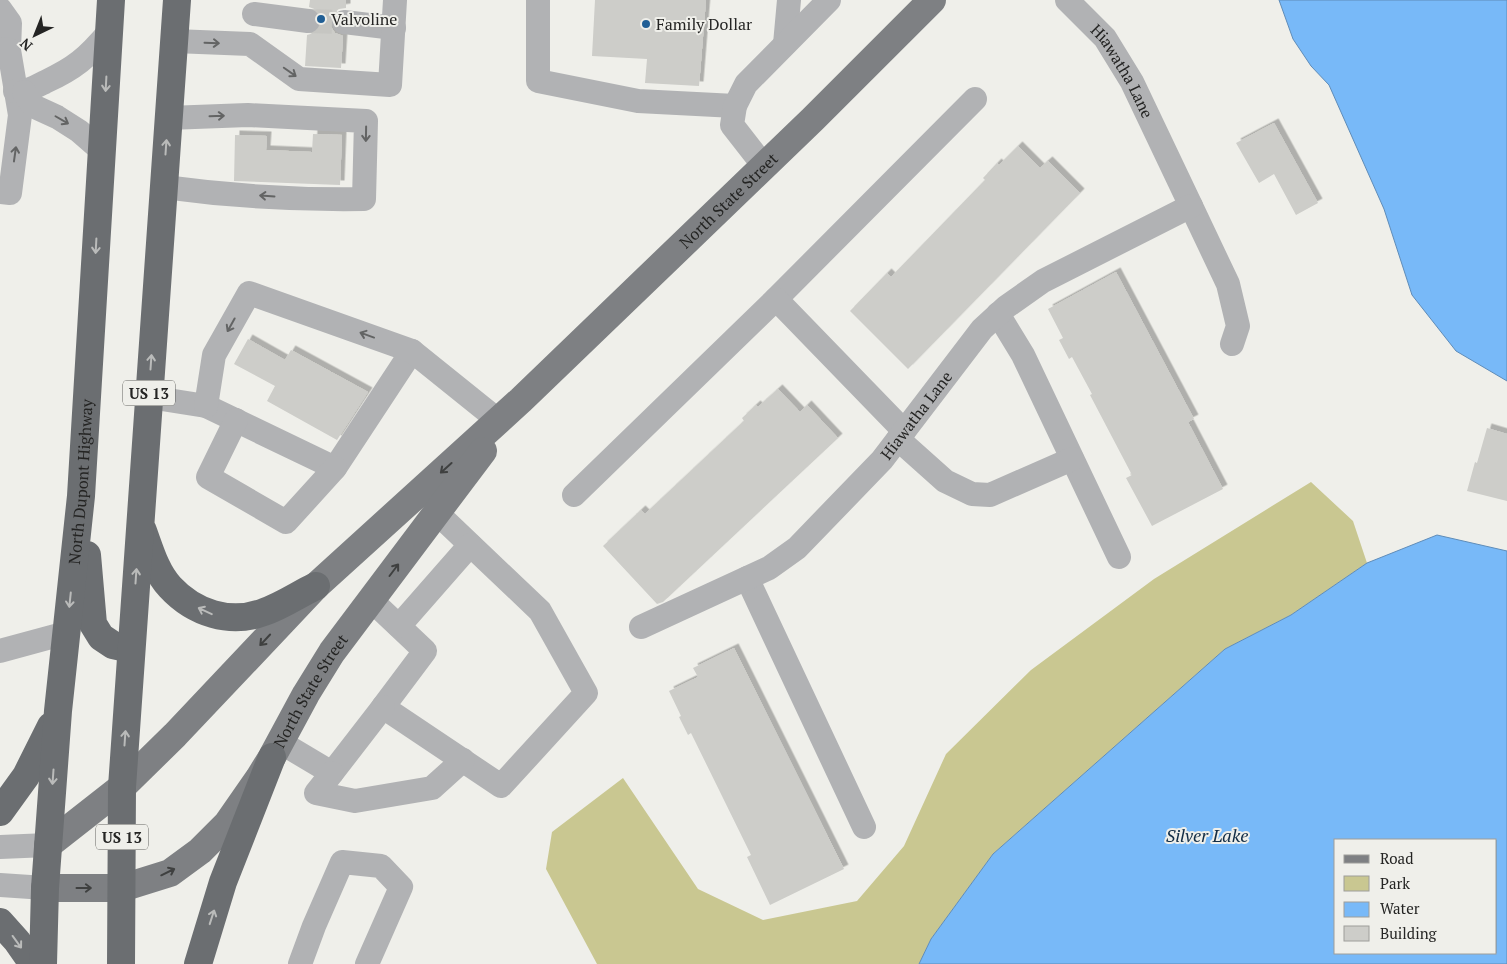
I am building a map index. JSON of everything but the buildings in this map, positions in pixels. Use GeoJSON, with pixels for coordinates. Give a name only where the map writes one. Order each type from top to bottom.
{"type":"FeatureCollection","features":[{"type":"Feature","properties":{"kind":"highway","name":"North Dupont Highway"},"geometry":{"type":"LineString","coordinates":[[43,964],[45,888],[58,711],[81,496],[111,0]]}},
{"type":"Feature","properties":{"kind":"highway","name":"US 13"},"geometry":{"type":"LineString","coordinates":[[121,964],[122,787],[177,0]]}},
{"type":"Feature","properties":{"kind":"highway"},"geometry":{"type":"LineString","coordinates":[[81,496],[93,624],[102,637],[113,645],[131,649]]}},
{"type":"Feature","properties":{"kind":"highway"},"geometry":{"type":"LineString","coordinates":[[140,522],[156,564],[169,586],[187,602],[210,614],[236,618],[264,612],[316,586]]}},
{"type":"Feature","properties":{"kind":"highway"},"geometry":{"type":"LineString","coordinates":[[0,812],[26,776],[58,711]]}},
{"type":"Feature","properties":{"kind":"highway"},"geometry":{"type":"LineString","coordinates":[[198,964],[223,882],[276,750]]}},
{"type":"Feature","properties":{"kind":"highway"},"geometry":{"type":"LineString","coordinates":[[0,922],[17,941],[33,964]]}},
{"type":"Feature","properties":{"kind":"main road","name":"North State Street"},"geometry":{"type":"LineString","coordinates":[[48,845],[122,787],[316,586],[499,421],[813,119],[932,0]]}},
{"type":"Feature","properties":{"kind":"main road","name":"North State Street"},"geometry":{"type":"LineString","coordinates":[[45,888],[122,888],[170,873],[200,851],[227,824],[276,750],[306,694],[332,652],[521,400]]}},
{"type":"Feature","properties":{"kind":"street"},"geometry":{"type":"LineString","coordinates":[[174,41],[250,44],[299,78],[390,85],[395,0]]}},
{"type":"Feature","properties":{"kind":"street"},"geometry":{"type":"LineString","coordinates":[[538,0],[538,81],[638,101],[735,106]]}},
{"type":"Feature","properties":{"kind":"street"},"geometry":{"type":"LineString","coordinates":[[786,44],[789,0]]}},
{"type":"Feature","properties":{"kind":"street"},"geometry":{"type":"LineString","coordinates":[[764,166],[732,125],[735,106],[746,84],[829,0]]}},
{"type":"Feature","properties":{"kind":"street","name":"Hiawatha Lane"},"geometry":{"type":"LineString","coordinates":[[1067,0],[1105,38],[1132,82],[1228,284],[1238,326],[1232,344]]}},
{"type":"Feature","properties":{"kind":"street"},"geometry":{"type":"LineString","coordinates":[[250,44],[254,7],[308,21]]}},
{"type":"Feature","properties":{"kind":"street"},"geometry":{"type":"LineString","coordinates":[[0,9],[10,23],[4,50],[20,92],[20,115],[10,193],[0,192]]}},
{"type":"Feature","properties":{"kind":"street"},"geometry":{"type":"LineString","coordinates":[[344,22],[394,28]]}},
{"type":"Feature","properties":{"kind":"street"},"geometry":{"type":"LineString","coordinates":[[20,92],[72,69],[92,52],[109,32]]}},
{"type":"Feature","properties":{"kind":"street"},"geometry":{"type":"LineString","coordinates":[[20,92],[33,106],[57,117],[79,131],[102,151]]}},
{"type":"Feature","properties":{"kind":"street"},"geometry":{"type":"LineString","coordinates":[[574,496],[776,299],[975,99]]}},
{"type":"Feature","properties":{"kind":"street"},"geometry":{"type":"LineString","coordinates":[[164,187],[198,192],[327,200],[364,199],[366,121],[248,115],[168,118]]}},
{"type":"Feature","properties":{"kind":"street","name":"Hiawatha Lane"},"geometry":{"type":"LineString","coordinates":[[642,628],[769,568],[797,548],[882,460],[982,329],[1006,307],[1043,281],[1191,206]]}},
{"type":"Feature","properties":{"kind":"street"},"geometry":{"type":"LineString","coordinates":[[206,406],[214,355],[249,293],[412,351],[499,421]]}},
{"type":"Feature","properties":{"kind":"street"},"geometry":{"type":"LineString","coordinates":[[776,299],[945,480],[972,494],[990,495],[1072,459]]}},
{"type":"Feature","properties":{"kind":"street"},"geometry":{"type":"LineString","coordinates":[[998,314],[1023,355],[1119,557]]}},
{"type":"Feature","properties":{"kind":"street"},"geometry":{"type":"LineString","coordinates":[[236,420],[208,477],[286,522],[335,468],[412,351]]}},
{"type":"Feature","properties":{"kind":"street"},"geometry":{"type":"LineString","coordinates":[[149,397],[206,406],[335,468]]}},
{"type":"Feature","properties":{"kind":"street"},"geometry":{"type":"LineString","coordinates":[[383,707],[502,786],[586,693],[540,611],[437,513]]}},
{"type":"Feature","properties":{"kind":"street"},"geometry":{"type":"LineString","coordinates":[[399,626],[470,545]]}},
{"type":"Feature","properties":{"kind":"street"},"geometry":{"type":"LineString","coordinates":[[747,578],[864,827]]}},
{"type":"Feature","properties":{"kind":"street"},"geometry":{"type":"LineString","coordinates":[[371,600],[425,651],[316,793],[354,801],[432,788],[463,760]]}},
{"type":"Feature","properties":{"kind":"street"},"geometry":{"type":"LineString","coordinates":[[0,651],[66,633]]}},
{"type":"Feature","properties":{"kind":"street"},"geometry":{"type":"LineString","coordinates":[[276,750],[332,773]]}},
{"type":"Feature","properties":{"kind":"street"},"geometry":{"type":"LineString","coordinates":[[0,847],[48,845]]}},
{"type":"Feature","properties":{"kind":"street"},"geometry":{"type":"LineString","coordinates":[[300,964],[314,926],[342,862],[381,866],[401,887],[367,964]]}},
{"type":"Feature","properties":{"kind":"street"},"geometry":{"type":"LineString","coordinates":[[0,885],[45,888]]}},
{"type":"Feature","properties":{"kind":"green space"},"geometry":{"type":"Polygon","coordinates":[[[1311,482],[1353,521],[1367,563],[1291,615],[1225,649],[993,854],[931,939],[919,964],[597,964],[546,869],[552,832],[623,778],[698,889],[763,920],[857,901],[904,846],[946,754],[1031,670],[1154,579],[1311,482]]]}},
{"type":"Feature","properties":{"kind":"water"},"geometry":{"type":"Polygon","coordinates":[[[1279,0],[1507,0],[1507,381],[1456,351],[1412,295],[1384,209],[1329,85],[1311,66],[1293,39],[1279,0]]]}},
{"type":"Feature","properties":{"kind":"water","name":"Silver Lake"},"geometry":{"type":"Polygon","coordinates":[[[1437,535],[1507,551],[1507,964],[919,964],[931,939],[993,854],[1225,649],[1291,615],[1367,563],[1437,535]]]}},
{"type":"Feature","properties":{"kind":"tunnel"},"geometry":{"type":"LineString","coordinates":[[308,21],[344,22]]}},
{"type":"Feature","properties":{"kind":"place","name":"Valvoline"},"geometry":{"type":"Point","coordinates":[321,19]}},
{"type":"Feature","properties":{"kind":"place","name":"Family Dollar"},"geometry":{"type":"Point","coordinates":[646,24]}}]}
